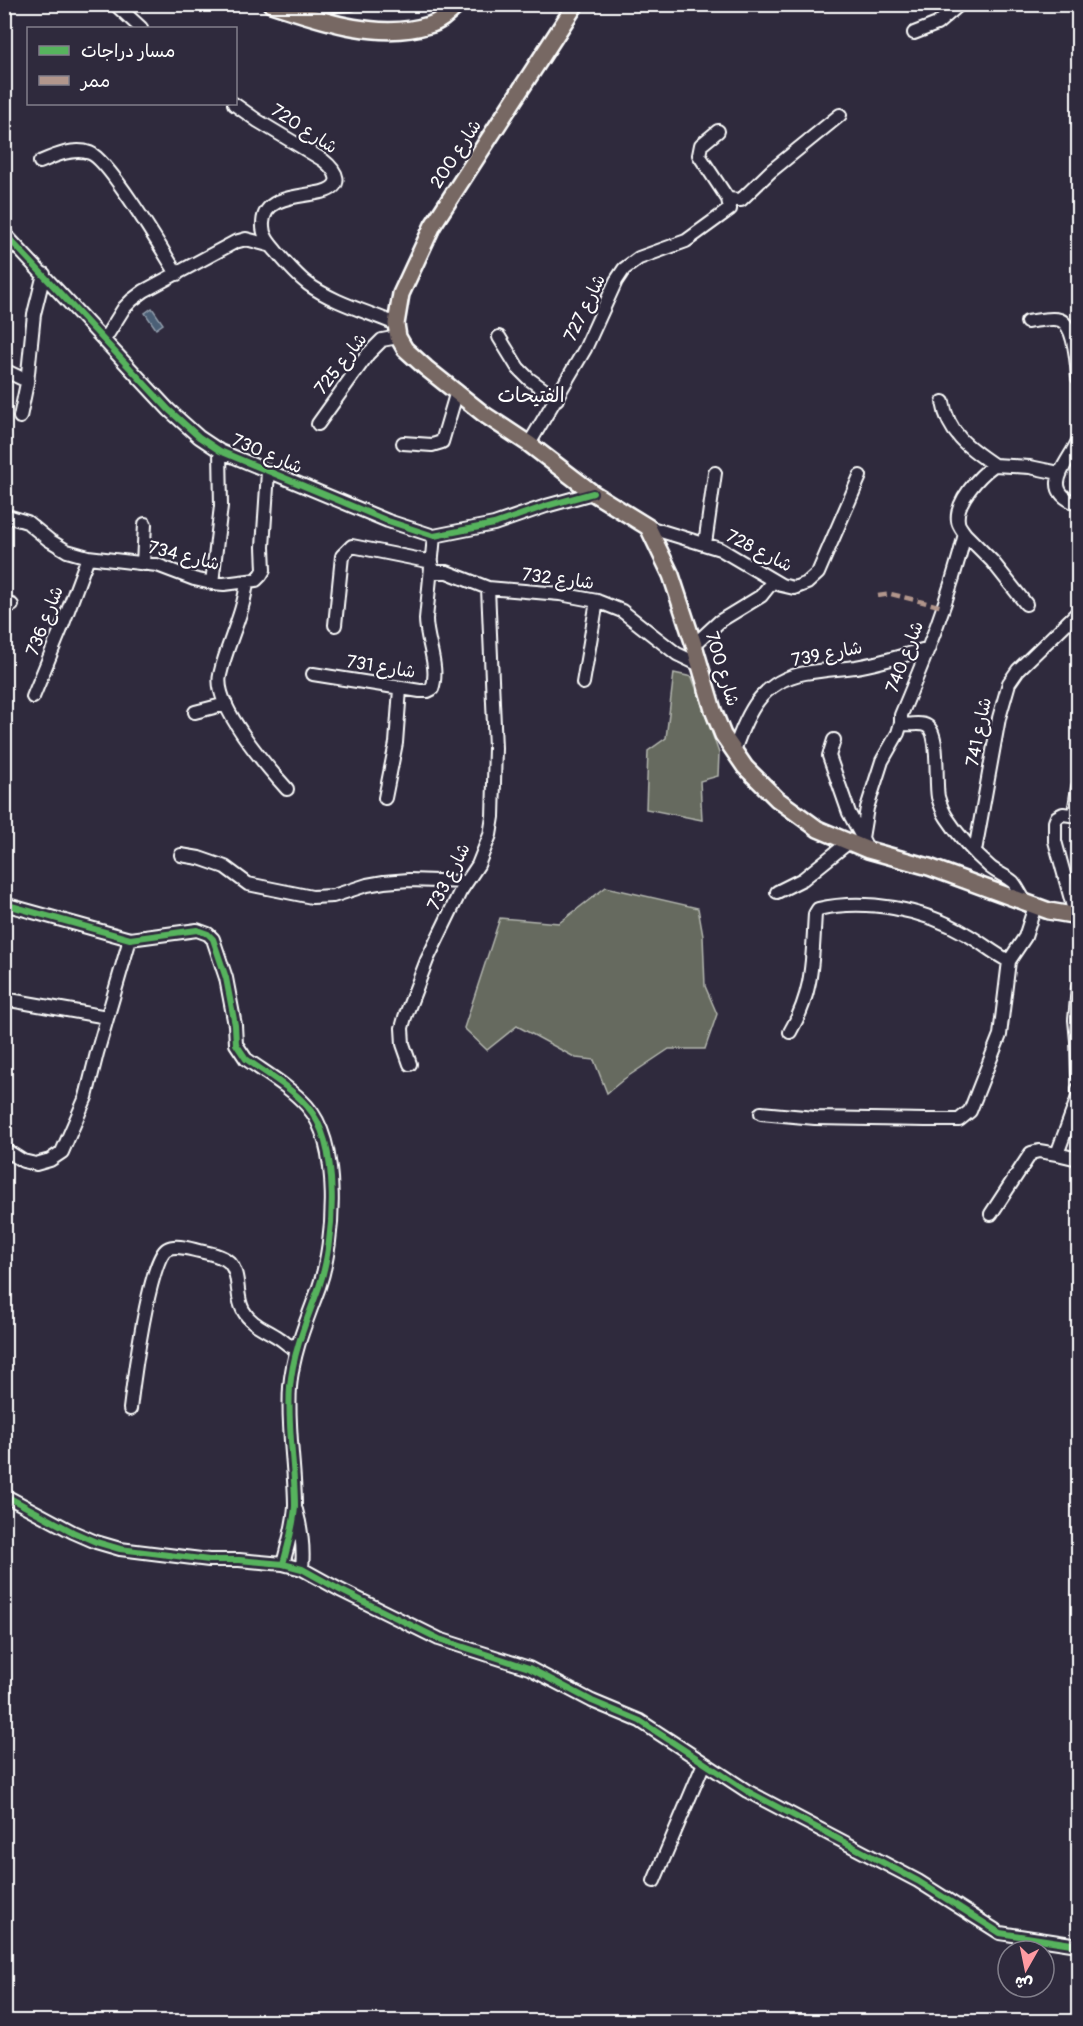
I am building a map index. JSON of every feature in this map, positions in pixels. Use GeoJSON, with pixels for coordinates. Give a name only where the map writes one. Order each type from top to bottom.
{"type":"FeatureCollection","features":[{"type":"Feature","properties":{"kind":"main road"},"geometry":{"type":"LineString","coordinates":[[271,4],[359,29],[402,30],[430,25],[442,19],[459,4]]}},
{"type":"Feature","properties":{"kind":"main road","name":"شارع 200"},"geometry":{"type":"LineString","coordinates":[[397,330],[401,294],[433,225],[576,4]]}},
{"type":"Feature","properties":{"kind":"main road"},"geometry":{"type":"LineString","coordinates":[[397,330],[405,349],[485,414],[593,493],[648,527]]}},
{"type":"Feature","properties":{"kind":"main road","name":"شارع 700"},"geometry":{"type":"LineString","coordinates":[[648,527],[671,576],[719,726],[745,767],[777,799],[818,829],[1049,911],[1078,919]]}},
{"type":"Feature","properties":{"kind":"street"},"geometry":{"type":"LineString","coordinates":[[115,4],[140,27]]}},
{"type":"Feature","properties":{"kind":"street"},"geometry":{"type":"LineString","coordinates":[[303,14],[318,6],[351,4]]}},
{"type":"Feature","properties":{"kind":"street"},"geometry":{"type":"LineString","coordinates":[[914,33],[937,24],[960,4]]}},
{"type":"Feature","properties":{"kind":"street","name":"شارع 720"},"geometry":{"type":"LineString","coordinates":[[235,105],[323,160],[336,173],[330,189],[279,201],[266,212],[262,220],[265,237],[309,285],[397,330]]}},
{"type":"Feature","properties":{"kind":"street","name":"شارع 727"},"geometry":{"type":"LineString","coordinates":[[529,444],[585,349],[616,281],[624,269],[639,258],[678,244],[730,209],[729,199],[741,200],[771,171],[840,115]]}},
{"type":"Feature","properties":{"kind":"street"},"geometry":{"type":"LineString","coordinates":[[718,131],[701,145],[699,155],[729,199]]}},
{"type":"Feature","properties":{"kind":"street"},"geometry":{"type":"LineString","coordinates":[[40,162],[74,151],[96,156],[122,188],[177,273]]}},
{"type":"Feature","properties":{"kind":"street","name":"شارع 730"},"geometry":{"type":"LineString","coordinates":[[4,233],[177,417],[199,437],[220,451],[388,521],[434,536],[494,524],[593,493]]}},
{"type":"Feature","properties":{"kind":"street"},"geometry":{"type":"LineString","coordinates":[[104,340],[124,308],[132,300],[177,273],[246,239],[272,246]]}},
{"type":"Feature","properties":{"kind":"street"},"geometry":{"type":"LineString","coordinates":[[20,417],[27,381],[34,314],[44,274]]}},
{"type":"Feature","properties":{"kind":"street"},"geometry":{"type":"LineString","coordinates":[[1027,322],[1052,319],[1066,323],[1075,350],[1078,378]]}},
{"type":"Feature","properties":{"kind":"street","name":"شارع 725"},"geometry":{"type":"LineString","coordinates":[[318,424],[368,354],[382,340],[397,330]]}},
{"type":"Feature","properties":{"kind":"street"},"geometry":{"type":"LineString","coordinates":[[499,337],[518,368],[557,399]]}},
{"type":"Feature","properties":{"kind":"street"},"geometry":{"type":"LineString","coordinates":[[4,370],[27,381]]}},
{"type":"Feature","properties":{"kind":"street"},"geometry":{"type":"LineString","coordinates":[[403,443],[432,445],[442,442],[457,392]]}},
{"type":"Feature","properties":{"kind":"street"},"geometry":{"type":"LineString","coordinates":[[943,402],[944,414],[956,436],[964,445],[994,465],[1019,465],[1059,473]]}},
{"type":"Feature","properties":{"kind":"street"},"geometry":{"type":"LineString","coordinates":[[1078,441],[1059,473],[1058,483],[1063,496],[1078,504]]}},
{"type":"Feature","properties":{"kind":"street"},"geometry":{"type":"LineString","coordinates":[[212,583],[221,506],[220,451]]}},
{"type":"Feature","properties":{"kind":"street","name":"شارع 740"},"geometry":{"type":"LineString","coordinates":[[994,465],[986,471],[961,503],[958,521],[965,534],[929,648],[901,715],[901,723],[924,724],[930,727],[933,732],[938,796],[943,811],[957,832],[990,867],[1011,881],[1030,904]]}},
{"type":"Feature","properties":{"kind":"street"},"geometry":{"type":"LineString","coordinates":[[268,472],[263,547],[264,570],[256,580],[246,581],[240,616],[218,686],[226,704],[257,755],[287,789]]}},
{"type":"Feature","properties":{"kind":"street"},"geometry":{"type":"LineString","coordinates":[[705,544],[715,473]]}},
{"type":"Feature","properties":{"kind":"street","name":"شارع 728"},"geometry":{"type":"LineString","coordinates":[[648,527],[720,549],[773,581],[794,588],[807,583],[818,573],[860,476]]}},
{"type":"Feature","properties":{"kind":"street","name":"شارع 734"},"geometry":{"type":"LineString","coordinates":[[4,515],[27,522],[67,551],[88,557],[157,566],[212,583],[246,581]]}},
{"type":"Feature","properties":{"kind":"street"},"geometry":{"type":"LineString","coordinates":[[143,564],[145,524]]}},
{"type":"Feature","properties":{"kind":"street"},"geometry":{"type":"LineString","coordinates":[[965,534],[992,561],[1026,604]]}},
{"type":"Feature","properties":{"kind":"street","name":"شارع 731"},"geometry":{"type":"LineString","coordinates":[[313,674],[400,688],[428,691],[432,689],[433,666],[426,628],[434,536]]}},
{"type":"Feature","properties":{"kind":"street","name":"شارع 732"},"geometry":{"type":"LineString","coordinates":[[335,624],[342,556],[352,546],[432,567],[488,588],[560,594],[597,601],[622,611],[677,654],[700,665]]}},
{"type":"Feature","properties":{"kind":"street","name":"شارع 736"},"geometry":{"type":"LineString","coordinates":[[33,697],[88,557]]}},
{"type":"Feature","properties":{"kind":"street"},"geometry":{"type":"LineString","coordinates":[[694,645],[720,621],[761,596],[773,581]]}},
{"type":"Feature","properties":{"kind":"street","name":"شارع 733"},"geometry":{"type":"LineString","coordinates":[[410,1064],[402,1044],[405,1017],[427,960],[466,882],[478,865],[490,835],[493,817],[495,748],[488,588]]}},
{"type":"Feature","properties":{"kind":"street"},"geometry":{"type":"LineString","coordinates":[[583,683],[597,601]]}},
{"type":"Feature","properties":{"kind":"street","name":"شارع 741"},"geometry":{"type":"LineString","coordinates":[[975,851],[999,718],[1009,683],[1018,670],[1078,612]]}},
{"type":"Feature","properties":{"kind":"street","name":"شارع 739"},"geometry":{"type":"LineString","coordinates":[[734,751],[755,704],[764,693],[776,685],[804,673],[871,664],[929,648]]}},
{"type":"Feature","properties":{"kind":"street"},"geometry":{"type":"LineString","coordinates":[[385,798],[396,742],[400,688]]}},
{"type":"Feature","properties":{"kind":"street"},"geometry":{"type":"LineString","coordinates":[[195,712],[226,704]]}},
{"type":"Feature","properties":{"kind":"street"},"geometry":{"type":"LineString","coordinates":[[777,892],[803,879],[860,843],[867,808],[882,762],[901,723]]}},
{"type":"Feature","properties":{"kind":"street"},"geometry":{"type":"LineString","coordinates":[[834,740],[830,756],[860,843]]}},
{"type":"Feature","properties":{"kind":"street"},"geometry":{"type":"LineString","coordinates":[[1078,787],[1076,815],[1063,813],[1057,817],[1055,822],[1055,841],[1078,919]]}},
{"type":"Feature","properties":{"kind":"street"},"geometry":{"type":"LineString","coordinates":[[181,855],[199,858],[225,867],[248,884],[294,895],[319,898],[384,882],[409,880],[466,882]]}},
{"type":"Feature","properties":{"kind":"street"},"geometry":{"type":"LineString","coordinates":[[4,904],[130,939],[197,930],[208,934],[213,939],[226,978],[235,1025],[236,1044],[240,1052],[246,1059],[291,1091],[308,1107],[319,1123],[329,1161],[332,1227],[320,1284],[298,1344],[290,1387],[295,1506],[283,1564]]}},
{"type":"Feature","properties":{"kind":"street"},"geometry":{"type":"LineString","coordinates":[[761,1113],[815,1118],[926,1120],[963,1118],[970,1111],[1000,1035],[1009,961],[1025,937],[1030,904]]}},
{"type":"Feature","properties":{"kind":"street"},"geometry":{"type":"LineString","coordinates":[[790,1032],[804,1006],[809,986],[815,914],[818,909],[860,905],[923,915],[965,933],[1009,961]]}},
{"type":"Feature","properties":{"kind":"street"},"geometry":{"type":"LineString","coordinates":[[4,1149],[23,1161],[36,1164],[50,1160],[62,1152],[86,1097],[130,939]]}},
{"type":"Feature","properties":{"kind":"street"},"geometry":{"type":"LineString","coordinates":[[1078,987],[1074,1020],[1078,1041],[1078,1076]]}},
{"type":"Feature","properties":{"kind":"street"},"geometry":{"type":"LineString","coordinates":[[4,999],[107,1017]]}},
{"type":"Feature","properties":{"kind":"street"},"geometry":{"type":"LineString","coordinates":[[1057,1154],[1078,1097],[1078,1089]]}},
{"type":"Feature","properties":{"kind":"street"},"geometry":{"type":"LineString","coordinates":[[991,1214],[1031,1153],[1039,1150],[1078,1159]]}},
{"type":"Feature","properties":{"kind":"street"},"geometry":{"type":"LineString","coordinates":[[130,1409],[138,1352],[154,1275],[162,1253],[169,1248],[187,1248],[215,1255],[229,1262],[234,1269],[244,1313],[259,1327],[290,1346],[298,1344]]}},
{"type":"Feature","properties":{"kind":"street"},"geometry":{"type":"LineString","coordinates":[[279,1338],[294,1336],[303,1330]]}},
{"type":"Feature","properties":{"kind":"street"},"geometry":{"type":"LineString","coordinates":[[4,1495],[74,1532],[120,1549],[209,1560],[283,1564],[302,1569],[439,1639],[529,1668],[592,1701],[640,1721],[747,1791],[918,1881],[1000,1933],[1078,1945]]}},
{"type":"Feature","properties":{"kind":"street"},"geometry":{"type":"LineString","coordinates":[[295,1506],[302,1529],[304,1550],[302,1569]]}},
{"type":"Feature","properties":{"kind":"street"},"geometry":{"type":"LineString","coordinates":[[654,1881],[704,1762]]}},
{"type":"Feature","properties":{"kind":"green space"},"geometry":{"type":"Polygon","coordinates":[[[674,673],[692,677],[719,753],[718,776],[700,781],[702,820],[646,809],[648,751],[666,738],[674,673]]]}},
{"type":"Feature","properties":{"kind":"green space"},"geometry":{"type":"Polygon","coordinates":[[[606,887],[698,908],[703,936],[705,986],[717,1014],[705,1049],[669,1049],[607,1093],[594,1060],[576,1058],[517,1026],[487,1050],[464,1028],[500,918],[559,923],[606,887]]]}},
{"type":"Feature","properties":{"kind":"water"},"geometry":{"type":"Polygon","coordinates":[[[152,308],[163,324],[156,329],[145,313],[152,308]]]}},
{"type":"Feature","properties":{"kind":"marked path"},"geometry":{"type":"LineString","coordinates":[[878,596],[891,594],[943,607]]}},
{"type":"Feature","properties":{"kind":"cycle path"},"geometry":{"type":"LineString","coordinates":[[4,233],[169,410],[199,437],[220,451],[388,521],[434,536],[494,524],[593,493]]}},
{"type":"Feature","properties":{"kind":"cycle path"},"geometry":{"type":"LineString","coordinates":[[4,904],[130,939],[197,930],[208,934],[213,939],[226,978],[235,1025],[236,1044],[246,1059],[300,1099],[318,1123],[330,1168],[331,1220],[324,1268],[301,1336],[290,1387],[295,1506],[283,1564]]}},
{"type":"Feature","properties":{"kind":"cycle path"},"geometry":{"type":"LineString","coordinates":[[4,1495],[73,1532],[120,1549],[209,1560],[283,1564],[302,1569],[439,1639],[529,1668],[592,1701],[640,1721],[747,1791],[918,1881],[1000,1933],[1078,1945]]}},
{"type":"Feature","properties":{"kind":"district","name":"الفتيحات"},"geometry":{"type":"Point","coordinates":[531,395]}}]}
